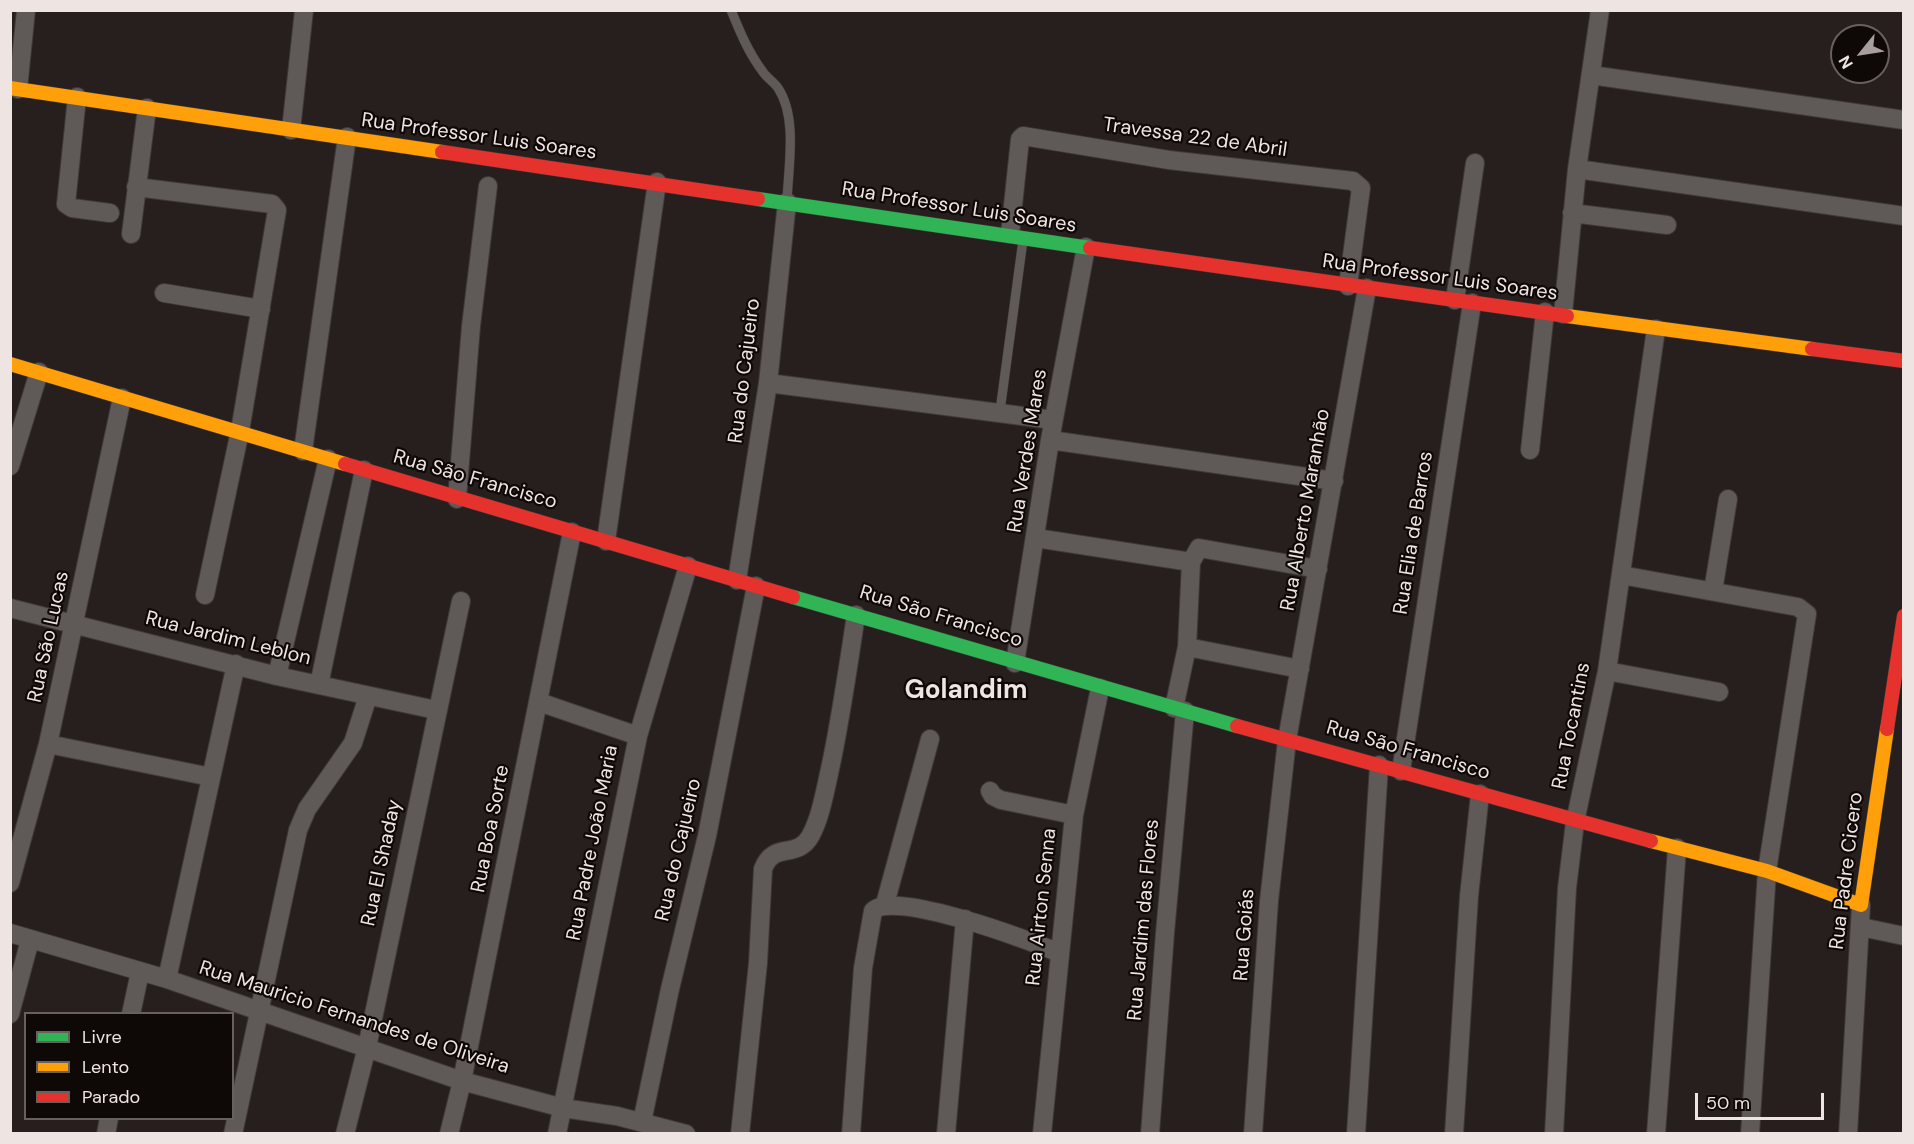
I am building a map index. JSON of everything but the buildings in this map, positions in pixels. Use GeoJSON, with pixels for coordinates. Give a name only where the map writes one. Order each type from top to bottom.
{"type":"FeatureCollection","features":[{"type":"Feature","properties":{"kind":"street"},"geometry":{"type":"LineString","coordinates":[[14,89],[26,10]]}},
{"type":"Feature","properties":{"kind":"street"},"geometry":{"type":"LineString","coordinates":[[291,130],[304,10]]}},
{"type":"Feature","properties":{"kind":"street"},"geometry":{"type":"LineString","coordinates":[[1530,450],[1572,213],[1600,10]]}},
{"type":"Feature","properties":{"kind":"street"},"geometry":{"type":"LineString","coordinates":[[1591,75],[1904,120]]}},
{"type":"Feature","properties":{"kind":"street","name":"Rua Professor Luis Soares"},"geometry":{"type":"LineString","coordinates":[[14,89],[657,182],[1348,286],[1904,361]]}},
{"type":"Feature","properties":{"kind":"street"},"geometry":{"type":"LineString","coordinates":[[76,97],[66,204],[72,208],[110,213]]}},
{"type":"Feature","properties":{"kind":"street"},"geometry":{"type":"LineString","coordinates":[[131,234],[147,108]]}},
{"type":"Feature","properties":{"kind":"street","name":"Travessa 22 de Abril"},"geometry":{"type":"LineString","coordinates":[[1017,236],[1020,139],[1023,136],[1169,160],[1353,181],[1361,188],[1348,286]]}},
{"type":"Feature","properties":{"kind":"street"},"geometry":{"type":"LineString","coordinates":[[303,451],[347,138]]}},
{"type":"Feature","properties":{"kind":"street","name":"Rua Elia de Barros"},"geometry":{"type":"LineString","coordinates":[[1401,771],[1463,301],[1475,163]]}},
{"type":"Feature","properties":{"kind":"street"},"geometry":{"type":"LineString","coordinates":[[1577,169],[1904,216]]}},
{"type":"Feature","properties":{"kind":"street"},"geometry":{"type":"LineString","coordinates":[[606,541],[657,182]]}},
{"type":"Feature","properties":{"kind":"street"},"geometry":{"type":"LineString","coordinates":[[457,499],[471,326],[488,186]]}},
{"type":"Feature","properties":{"kind":"street"},"geometry":{"type":"LineString","coordinates":[[136,188],[276,206],[278,215],[240,431],[206,595]]}},
{"type":"Feature","properties":{"kind":"street","name":"Rua do Cajueiro"},"geometry":{"type":"LineString","coordinates":[[737,580],[768,383],[787,202]]}},
{"type":"Feature","properties":{"kind":"street"},"geometry":{"type":"LineString","coordinates":[[1572,213],[1667,225]]}},
{"type":"Feature","properties":{"kind":"street","name":"Rua Verdes Mares"},"geometry":{"type":"LineString","coordinates":[[1015,663],[1053,420],[1086,247]]}},
{"type":"Feature","properties":{"kind":"street","name":"Rua Alberto Maranhão"},"geometry":{"type":"LineString","coordinates":[[1287,740],[1367,288]]}},
{"type":"Feature","properties":{"kind":"street"},"geometry":{"type":"LineString","coordinates":[[164,293],[261,309]]}},
{"type":"Feature","properties":{"kind":"street","name":"Rua Tocantins"},"geometry":{"type":"LineString","coordinates":[[1554,1134],[1567,888],[1575,822],[1607,671],[1656,329]]}},
{"type":"Feature","properties":{"kind":"street","name":"Rua São Francisco"},"geometry":{"type":"LineString","coordinates":[[10,364],[240,431],[457,499],[1015,663],[1575,822],[1767,871],[1862,905]]}},
{"type":"Feature","properties":{"kind":"street"},"geometry":{"type":"LineString","coordinates":[[10,466],[39,372]]}},
{"type":"Feature","properties":{"kind":"street"},"geometry":{"type":"LineString","coordinates":[[768,383],[1000,411],[1053,420]]}},
{"type":"Feature","properties":{"kind":"street","name":"Rua São Lucas"},"geometry":{"type":"LineString","coordinates":[[10,883],[48,744],[76,623],[122,398]]}},
{"type":"Feature","properties":{"kind":"street"},"geometry":{"type":"LineString","coordinates":[[1050,440],[1334,481]]}},
{"type":"Feature","properties":{"kind":"street"},"geometry":{"type":"LineString","coordinates":[[277,676],[328,459]]}},
{"type":"Feature","properties":{"kind":"street"},"geometry":{"type":"LineString","coordinates":[[319,685],[364,470]]}},
{"type":"Feature","properties":{"kind":"street"},"geometry":{"type":"LineString","coordinates":[[1713,591],[1728,499]]}},
{"type":"Feature","properties":{"kind":"street","name":"Rua Boa Sorte"},"geometry":{"type":"LineString","coordinates":[[449,1134],[462,1081],[572,531]]}},
{"type":"Feature","properties":{"kind":"street"},"geometry":{"type":"LineString","coordinates":[[1036,538],[1191,562],[1198,548],[1213,549],[1318,569]]}},
{"type":"Feature","properties":{"kind":"street","name":"Rua Jardim das Flores"},"geometry":{"type":"LineString","coordinates":[[1150,1134],[1180,709],[1187,647],[1191,562]]}},
{"type":"Feature","properties":{"kind":"street","name":"Rua Padre João Maria"},"geometry":{"type":"LineString","coordinates":[[557,1134],[638,736],[688,566]]}},
{"type":"Feature","properties":{"kind":"street"},"geometry":{"type":"LineString","coordinates":[[1621,575],[1798,607],[1806,612],[1808,620],[1767,871],[1750,1134]]}},
{"type":"Feature","properties":{"kind":"street","name":"Rua do Cajueiro"},"geometry":{"type":"LineString","coordinates":[[642,1122],[670,989],[707,836],[756,586]]}},
{"type":"Feature","properties":{"kind":"street","name":"Rua El Shaday"},"geometry":{"type":"LineString","coordinates":[[345,1134],[367,1047],[436,710],[461,601]]}},
{"type":"Feature","properties":{"kind":"street","name":"Rua Jardim Leblon"},"geometry":{"type":"LineString","coordinates":[[10,608],[277,676],[436,710]]}},
{"type":"Feature","properties":{"kind":"street"},"geometry":{"type":"LineString","coordinates":[[740,1134],[758,963],[763,869],[766,860],[774,853],[794,850],[802,846],[816,824],[834,748],[856,615]]}},
{"type":"Feature","properties":{"kind":"street","name":"Rua Padre Cicero"},"geometry":{"type":"LineString","coordinates":[[1848,1134],[1862,905],[1904,616]]}},
{"type":"Feature","properties":{"kind":"street"},"geometry":{"type":"LineString","coordinates":[[1187,647],[1300,669]]}},
{"type":"Feature","properties":{"kind":"street"},"geometry":{"type":"LineString","coordinates":[[168,980],[236,664]]}},
{"type":"Feature","properties":{"kind":"street"},"geometry":{"type":"LineString","coordinates":[[1607,671],[1719,692]]}},
{"type":"Feature","properties":{"kind":"street","name":"Rua Airton Senna"},"geometry":{"type":"LineString","coordinates":[[1042,1134],[1074,815],[1100,687]]}},
{"type":"Feature","properties":{"kind":"street"},"geometry":{"type":"LineString","coordinates":[[233,1134],[298,830],[307,809],[353,743],[368,696]]}},
{"type":"Feature","properties":{"kind":"street"},"geometry":{"type":"LineString","coordinates":[[539,702],[638,736]]}},
{"type":"Feature","properties":{"kind":"street"},"geometry":{"type":"LineString","coordinates":[[885,904],[930,739]]}},
{"type":"Feature","properties":{"kind":"street","name":"Rua Goiás"},"geometry":{"type":"LineString","coordinates":[[1253,1134],[1269,901],[1287,740]]}},
{"type":"Feature","properties":{"kind":"street"},"geometry":{"type":"LineString","coordinates":[[48,744],[211,777]]}},
{"type":"Feature","properties":{"kind":"street"},"geometry":{"type":"LineString","coordinates":[[1356,1134],[1379,765]]}},
{"type":"Feature","properties":{"kind":"street"},"geometry":{"type":"LineString","coordinates":[[990,791],[993,796],[1001,800],[1074,815]]}},
{"type":"Feature","properties":{"kind":"street"},"geometry":{"type":"LineString","coordinates":[[1454,1134],[1469,896],[1480,794]]}},
{"type":"Feature","properties":{"kind":"street"},"geometry":{"type":"LineString","coordinates":[[1656,1134],[1677,848]]}},
{"type":"Feature","properties":{"kind":"street"},"geometry":{"type":"LineString","coordinates":[[850,1134],[863,968],[873,911],[885,904],[965,919],[1030,940],[1059,953]]}},
{"type":"Feature","properties":{"kind":"street"},"geometry":{"type":"LineString","coordinates":[[946,1134],[965,919]]}},
{"type":"Feature","properties":{"kind":"street"},"geometry":{"type":"LineString","coordinates":[[1861,927],[1904,936]]}},
{"type":"Feature","properties":{"kind":"street","name":"Rua Mauricio Fernandes de Oliveira"},"geometry":{"type":"LineString","coordinates":[[10,933],[168,980],[462,1081],[615,1125],[642,1122],[686,1134]]}},
{"type":"Feature","properties":{"kind":"street"},"geometry":{"type":"LineString","coordinates":[[10,1014],[30,939]]}},
{"type":"Feature","properties":{"kind":"street"},"geometry":{"type":"LineString","coordinates":[[131,1012],[140,972]]}},
{"type":"Feature","properties":{"kind":"lane"},"geometry":{"type":"LineString","coordinates":[[731,10],[746,48],[764,74],[779,89],[786,108],[789,128],[787,202]]}},
{"type":"Feature","properties":{"kind":"lane"},"geometry":{"type":"LineString","coordinates":[[1000,411],[1017,236]]}},
{"type":"Feature","properties":{"kind":"traffic: fast"},"geometry":{"type":"LineString","coordinates":[[758,199],[1090,248]]}},
{"type":"Feature","properties":{"kind":"traffic: fast"},"geometry":{"type":"LineString","coordinates":[[793,597],[1237,726]]}},
{"type":"Feature","properties":{"kind":"traffic: slow"},"geometry":{"type":"LineString","coordinates":[[10,88],[442,152]]}},
{"type":"Feature","properties":{"kind":"traffic: slow"},"geometry":{"type":"LineString","coordinates":[[1567,316],[1812,349]]}},
{"type":"Feature","properties":{"kind":"traffic: slow"},"geometry":{"type":"LineString","coordinates":[[10,364],[345,464]]}},
{"type":"Feature","properties":{"kind":"traffic: slow"},"geometry":{"type":"LineString","coordinates":[[1651,841],[1767,871],[1861,905],[1887,729]]}},
{"type":"Feature","properties":{"kind":"traffic: jam"},"geometry":{"type":"LineString","coordinates":[[442,152],[758,199]]}},
{"type":"Feature","properties":{"kind":"traffic: jam"},"geometry":{"type":"LineString","coordinates":[[1090,248],[1567,316]]}},
{"type":"Feature","properties":{"kind":"traffic: jam"},"geometry":{"type":"LineString","coordinates":[[1812,349],[1904,361]]}},
{"type":"Feature","properties":{"kind":"traffic: jam"},"geometry":{"type":"LineString","coordinates":[[345,464],[793,597]]}},
{"type":"Feature","properties":{"kind":"traffic: jam"},"geometry":{"type":"LineString","coordinates":[[1887,729],[1904,616]]}},
{"type":"Feature","properties":{"kind":"traffic: jam"},"geometry":{"type":"LineString","coordinates":[[1237,726],[1651,841]]}},
{"type":"Feature","properties":{"kind":"district","name":"Golandim"},"geometry":{"type":"Point","coordinates":[966,691]}}]}
